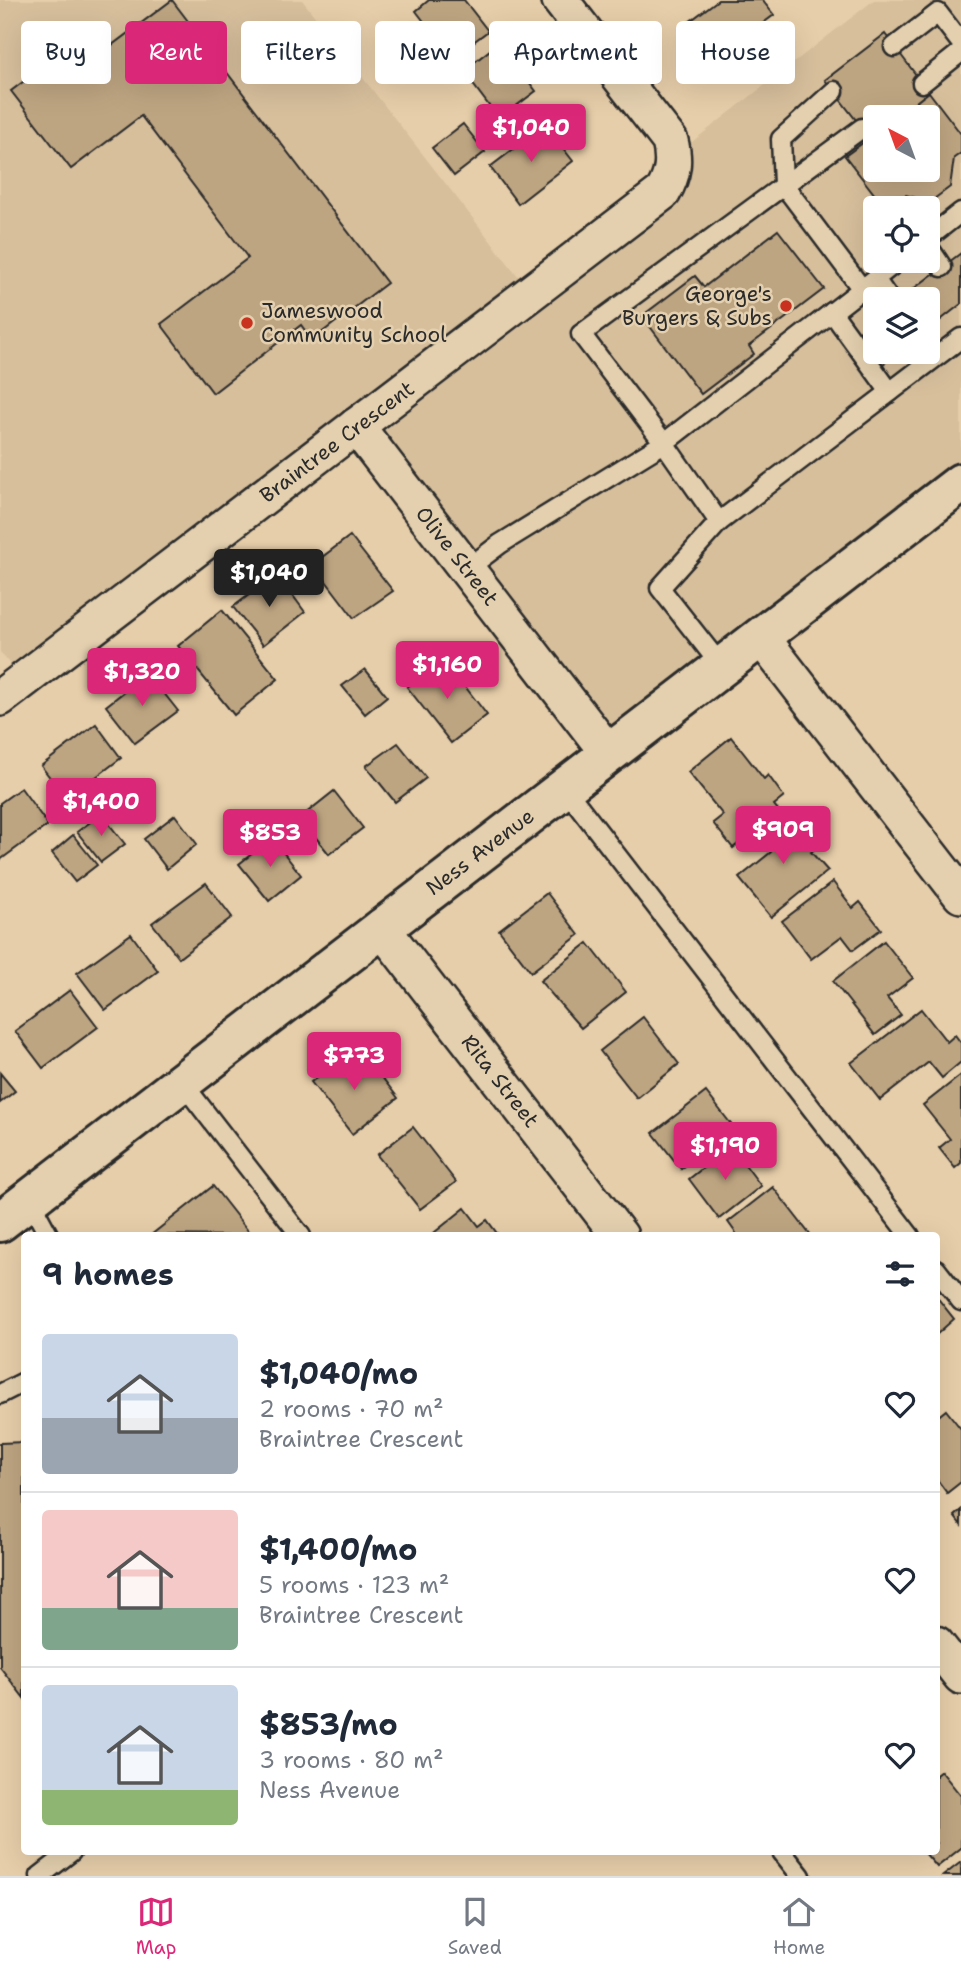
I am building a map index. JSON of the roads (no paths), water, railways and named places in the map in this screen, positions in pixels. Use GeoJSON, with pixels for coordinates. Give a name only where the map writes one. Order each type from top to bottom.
{"type":"FeatureCollection","features":[{"type":"Feature","properties":{"kind":"main road","name":"Ness Avenue"},"geometry":{"type":"LineString","coordinates":[[14,1210],[761,637],[958,491]]}},
{"type":"Feature","properties":{"kind":"street","name":"Braintree Crescent"},"geometry":{"type":"LineString","coordinates":[[0,698],[654,201],[669,182],[674,156],[670,141],[560,0]]}},
{"type":"Feature","properties":{"kind":"street","name":"Olive Street"},"geometry":{"type":"LineString","coordinates":[[356,426],[609,754]]}},
{"type":"Feature","properties":{"kind":"street"},"geometry":{"type":"LineString","coordinates":[[761,637],[961,895]]}},
{"type":"Feature","properties":{"kind":"street","name":"Rita Street"},"geometry":{"type":"LineString","coordinates":[[381,927],[617,1232]]}},
{"type":"Feature","properties":{"kind":"street"},"geometry":{"type":"LineString","coordinates":[[940,1649],[961,1676]]}},
{"type":"Feature","properties":{"kind":"lane"},"geometry":{"type":"LineString","coordinates":[[894,47],[938,13],[961,43]]}},
{"type":"Feature","properties":{"kind":"lane"},"geometry":{"type":"LineString","coordinates":[[922,83],[961,52]]}},
{"type":"Feature","properties":{"kind":"lane"},"geometry":{"type":"LineString","coordinates":[[834,92],[781,139],[783,184],[872,287]]}},
{"type":"Feature","properties":{"kind":"lane"},"geometry":{"type":"LineString","coordinates":[[719,522],[581,334],[862,128]]}},
{"type":"Feature","properties":{"kind":"lane"},"geometry":{"type":"LineString","coordinates":[[940,229],[961,212]]}},
{"type":"Feature","properties":{"kind":"lane"},"geometry":{"type":"LineString","coordinates":[[467,569],[500,544],[663,443],[882,273]]}},
{"type":"Feature","properties":{"kind":"lane"},"geometry":{"type":"LineString","coordinates":[[832,312],[890,392]]}},
{"type":"Feature","properties":{"kind":"lane"},"geometry":{"type":"LineString","coordinates":[[940,350],[961,338]]}},
{"type":"Feature","properties":{"kind":"lane"},"geometry":{"type":"LineString","coordinates":[[722,667],[660,588],[719,522],[890,392],[921,364]]}},
{"type":"Feature","properties":{"kind":"lane"},"geometry":{"type":"LineString","coordinates":[[564,788],[907,1232]]}},
{"type":"Feature","properties":{"kind":"lane"},"geometry":{"type":"LineString","coordinates":[[181,1081],[298,1232]]}},
{"type":"Feature","properties":{"kind":"lane"},"geometry":{"type":"LineString","coordinates":[[14,1210],[44,1232]]}},
{"type":"Feature","properties":{"kind":"lane"},"geometry":{"type":"LineString","coordinates":[[940,1274],[961,1301]]}},
{"type":"Feature","properties":{"kind":"lane"},"geometry":{"type":"LineString","coordinates":[[0,1394],[21,1384]]}},
{"type":"Feature","properties":{"kind":"lane"},"geometry":{"type":"LineString","coordinates":[[40,1876],[67,1855]]}},
{"type":"Feature","properties":{"kind":"lane"},"geometry":{"type":"LineString","coordinates":[[784,1855],[801,1876]]}},
{"type":"Feature","properties":{"kind":"place","name":"George's Burgers & Subs"},"geometry":{"type":"Point","coordinates":[786,306]}},
{"type":"Feature","properties":{"kind":"place","name":"Jameswood Community School"},"geometry":{"type":"Point","coordinates":[247,323]}}]}
